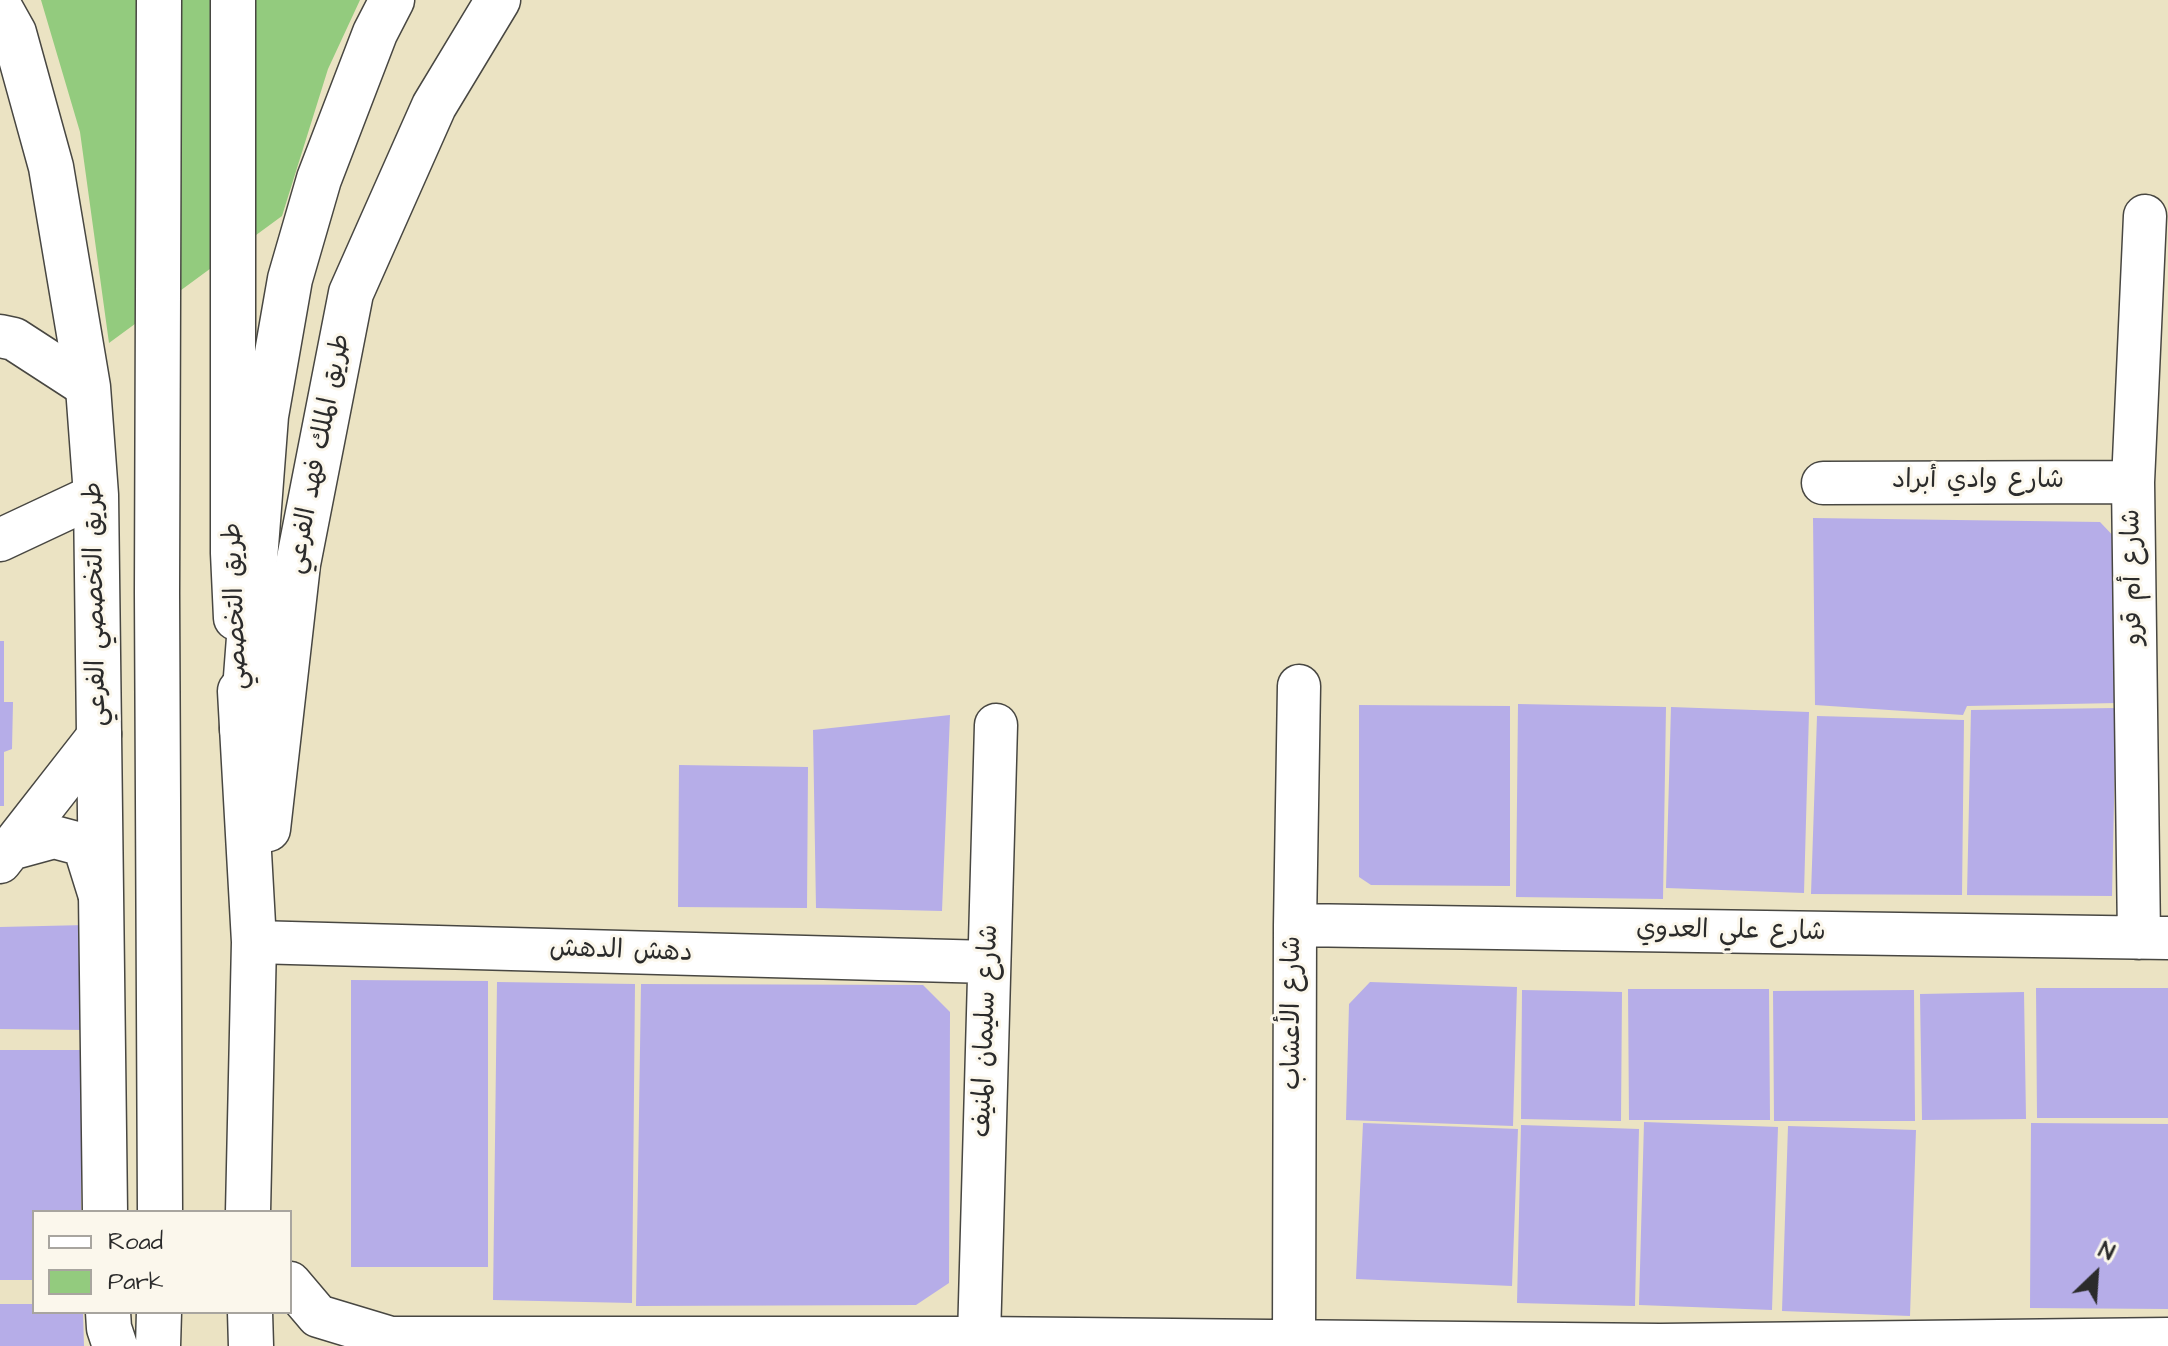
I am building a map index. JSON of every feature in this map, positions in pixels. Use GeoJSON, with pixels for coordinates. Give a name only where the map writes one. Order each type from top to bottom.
{"type":"FeatureCollection","features":[{"type":"Feature","properties":{"kind":"main road"},"geometry":{"type":"LineString","coordinates":[[159,0],[157,609],[160,1210]]}},
{"type":"Feature","properties":{"kind":"main road","name":"طريق التخصصي"},"geometry":{"type":"LineString","coordinates":[[233,0],[233,553],[254,942],[248,1210]]}},
{"type":"Feature","properties":{"kind":"main road"},"geometry":{"type":"LineString","coordinates":[[242,729],[266,416],[290,279],[319,179],[375,33],[392,0]]}},
{"type":"Feature","properties":{"kind":"main road","name":"طريق الملك فهد الفرعي"},"geometry":{"type":"LineString","coordinates":[[254,942],[298,564],[351,293],[434,106],[498,0]]}},
{"type":"Feature","properties":{"kind":"main road","name":"طريق التخصصي الفرعي"},"geometry":{"type":"LineString","coordinates":[[0,8],[14,33],[51,167],[88,387],[96,495],[105,1210]]}},
{"type":"Feature","properties":{"kind":"main road"},"geometry":{"type":"LineString","coordinates":[[108,1314],[115,1346]]}},
{"type":"Feature","properties":{"kind":"main road"},"geometry":{"type":"LineString","coordinates":[[158,1346],[159,1314]]}},
{"type":"Feature","properties":{"kind":"main road"},"geometry":{"type":"LineString","coordinates":[[250,1314],[251,1346]]}},
{"type":"Feature","properties":{"kind":"street","name":"شارع أم قرو"},"geometry":{"type":"LineString","coordinates":[[2145,216],[2133,482],[2154,938]]}},
{"type":"Feature","properties":{"kind":"street"},"geometry":{"type":"LineString","coordinates":[[0,336],[14,339],[88,387]]}},
{"type":"Feature","properties":{"kind":"street","name":"شارع وادي أبراد"},"geometry":{"type":"LineString","coordinates":[[1823,483],[2133,482]]}},
{"type":"Feature","properties":{"kind":"street"},"geometry":{"type":"LineString","coordinates":[[0,540],[96,495]]}},
{"type":"Feature","properties":{"kind":"street","name":"شارع الأعشاب"},"geometry":{"type":"LineString","coordinates":[[1294,1341],[1299,686]]}},
{"type":"Feature","properties":{"kind":"street","name":"شارع سليمان المنيف"},"geometry":{"type":"LineString","coordinates":[[979,1338],[996,725]]}},
{"type":"Feature","properties":{"kind":"street"},"geometry":{"type":"LineString","coordinates":[[5,856],[100,734]]}},
{"type":"Feature","properties":{"kind":"street"},"geometry":{"type":"LineString","coordinates":[[5,856],[54,837],[84,845],[101,900]]}},
{"type":"Feature","properties":{"kind":"street","name":"شارع علي العدوي"},"geometry":{"type":"LineString","coordinates":[[1295,925],[2154,938]]}},
{"type":"Feature","properties":{"kind":"street","name":"دهش الدهش"},"geometry":{"type":"LineString","coordinates":[[254,942],[989,962]]}},
{"type":"Feature","properties":{"kind":"street"},"geometry":{"type":"LineString","coordinates":[[292,1285],[318,1316],[391,1338],[979,1338],[1660,1345],[2168,1339]]}},
{"type":"Feature","properties":{"kind":"green space"},"geometry":{"type":"Polygon","coordinates":[[[41,0],[360,0],[328,69],[282,216],[109,343],[80,132],[41,0]]]}},
{"type":"Feature","properties":{"kind":"building"},"geometry":{"type":"Polygon","coordinates":[[[1813,518],[2100,522],[2121,544],[2117,703],[1967,706],[1963,715],[1815,705],[1813,518]]]}},
{"type":"Feature","properties":{"kind":"building"},"geometry":{"type":"Polygon","coordinates":[[[0,641],[4,641],[4,702],[13,702],[12,749],[4,752],[4,806],[0,806],[0,641]]]}},
{"type":"Feature","properties":{"kind":"building"},"geometry":{"type":"Polygon","coordinates":[[[1518,704],[1666,707],[1663,899],[1516,897],[1518,704]]]}},
{"type":"Feature","properties":{"kind":"building"},"geometry":{"type":"Polygon","coordinates":[[[1359,705],[1510,706],[1510,886],[1371,885],[1359,877],[1359,705]]]}},
{"type":"Feature","properties":{"kind":"building"},"geometry":{"type":"Polygon","coordinates":[[[1671,707],[1809,712],[1804,893],[1666,888],[1671,707]]]}},
{"type":"Feature","properties":{"kind":"building"},"geometry":{"type":"Polygon","coordinates":[[[2116,708],[2112,896],[1967,895],[1971,710],[2116,708]]]}},
{"type":"Feature","properties":{"kind":"building"},"geometry":{"type":"Polygon","coordinates":[[[950,715],[942,911],[816,908],[813,730],[950,715]]]}},
{"type":"Feature","properties":{"kind":"building"},"geometry":{"type":"Polygon","coordinates":[[[1817,716],[1964,720],[1962,895],[1811,894],[1817,716]]]}},
{"type":"Feature","properties":{"kind":"building"},"geometry":{"type":"Polygon","coordinates":[[[679,765],[808,767],[807,908],[678,907],[679,765]]]}},
{"type":"Feature","properties":{"kind":"building"},"geometry":{"type":"Polygon","coordinates":[[[86,925],[85,1030],[0,1029],[0,927],[86,925]]]}},
{"type":"Feature","properties":{"kind":"building"},"geometry":{"type":"Polygon","coordinates":[[[351,980],[488,981],[488,1267],[351,1267],[351,980]]]}},
{"type":"Feature","properties":{"kind":"building"},"geometry":{"type":"Polygon","coordinates":[[[497,982],[635,984],[632,1303],[493,1300],[497,982]]]}},
{"type":"Feature","properties":{"kind":"building"},"geometry":{"type":"Polygon","coordinates":[[[1370,982],[1517,987],[1513,1126],[1346,1120],[1349,1004],[1370,982]]]}},
{"type":"Feature","properties":{"kind":"building"},"geometry":{"type":"Polygon","coordinates":[[[641,984],[923,985],[950,1012],[949,1283],[916,1305],[636,1306],[641,984]]]}},
{"type":"Feature","properties":{"kind":"building"},"geometry":{"type":"Polygon","coordinates":[[[2036,988],[2168,988],[2168,1118],[2037,1118],[2036,988]]]}},
{"type":"Feature","properties":{"kind":"building"},"geometry":{"type":"Polygon","coordinates":[[[1628,989],[1769,989],[1770,1120],[1629,1120],[1628,989]]]}},
{"type":"Feature","properties":{"kind":"building"},"geometry":{"type":"Polygon","coordinates":[[[1522,990],[1622,992],[1621,1121],[1521,1119],[1522,990]]]}},
{"type":"Feature","properties":{"kind":"building"},"geometry":{"type":"Polygon","coordinates":[[[1914,990],[1915,1121],[1774,1121],[1773,991],[1914,990]]]}},
{"type":"Feature","properties":{"kind":"building"},"geometry":{"type":"Polygon","coordinates":[[[2024,992],[2026,1119],[1922,1120],[1920,994],[2024,992]]]}},
{"type":"Feature","properties":{"kind":"building"},"geometry":{"type":"Polygon","coordinates":[[[0,1050],[81,1050],[81,1210],[32,1210],[32,1280],[0,1280],[0,1050]]]}},
{"type":"Feature","properties":{"kind":"building"},"geometry":{"type":"Polygon","coordinates":[[[1644,1122],[1778,1127],[1772,1310],[1639,1305],[1644,1122]]]}},
{"type":"Feature","properties":{"kind":"building"},"geometry":{"type":"Polygon","coordinates":[[[1363,1123],[1518,1129],[1512,1286],[1356,1279],[1363,1123]]]}},
{"type":"Feature","properties":{"kind":"building"},"geometry":{"type":"Polygon","coordinates":[[[2031,1123],[2168,1124],[2168,1309],[2030,1308],[2031,1123]]]}},
{"type":"Feature","properties":{"kind":"building"},"geometry":{"type":"Polygon","coordinates":[[[1521,1125],[1639,1129],[1635,1306],[1517,1303],[1521,1125]]]}},
{"type":"Feature","properties":{"kind":"building"},"geometry":{"type":"Polygon","coordinates":[[[1788,1126],[1916,1130],[1910,1316],[1782,1311],[1788,1126]]]}},
{"type":"Feature","properties":{"kind":"building"},"geometry":{"type":"Polygon","coordinates":[[[0,1304],[32,1304],[32,1314],[83,1314],[84,1346],[0,1346],[0,1304]]]}}]}
